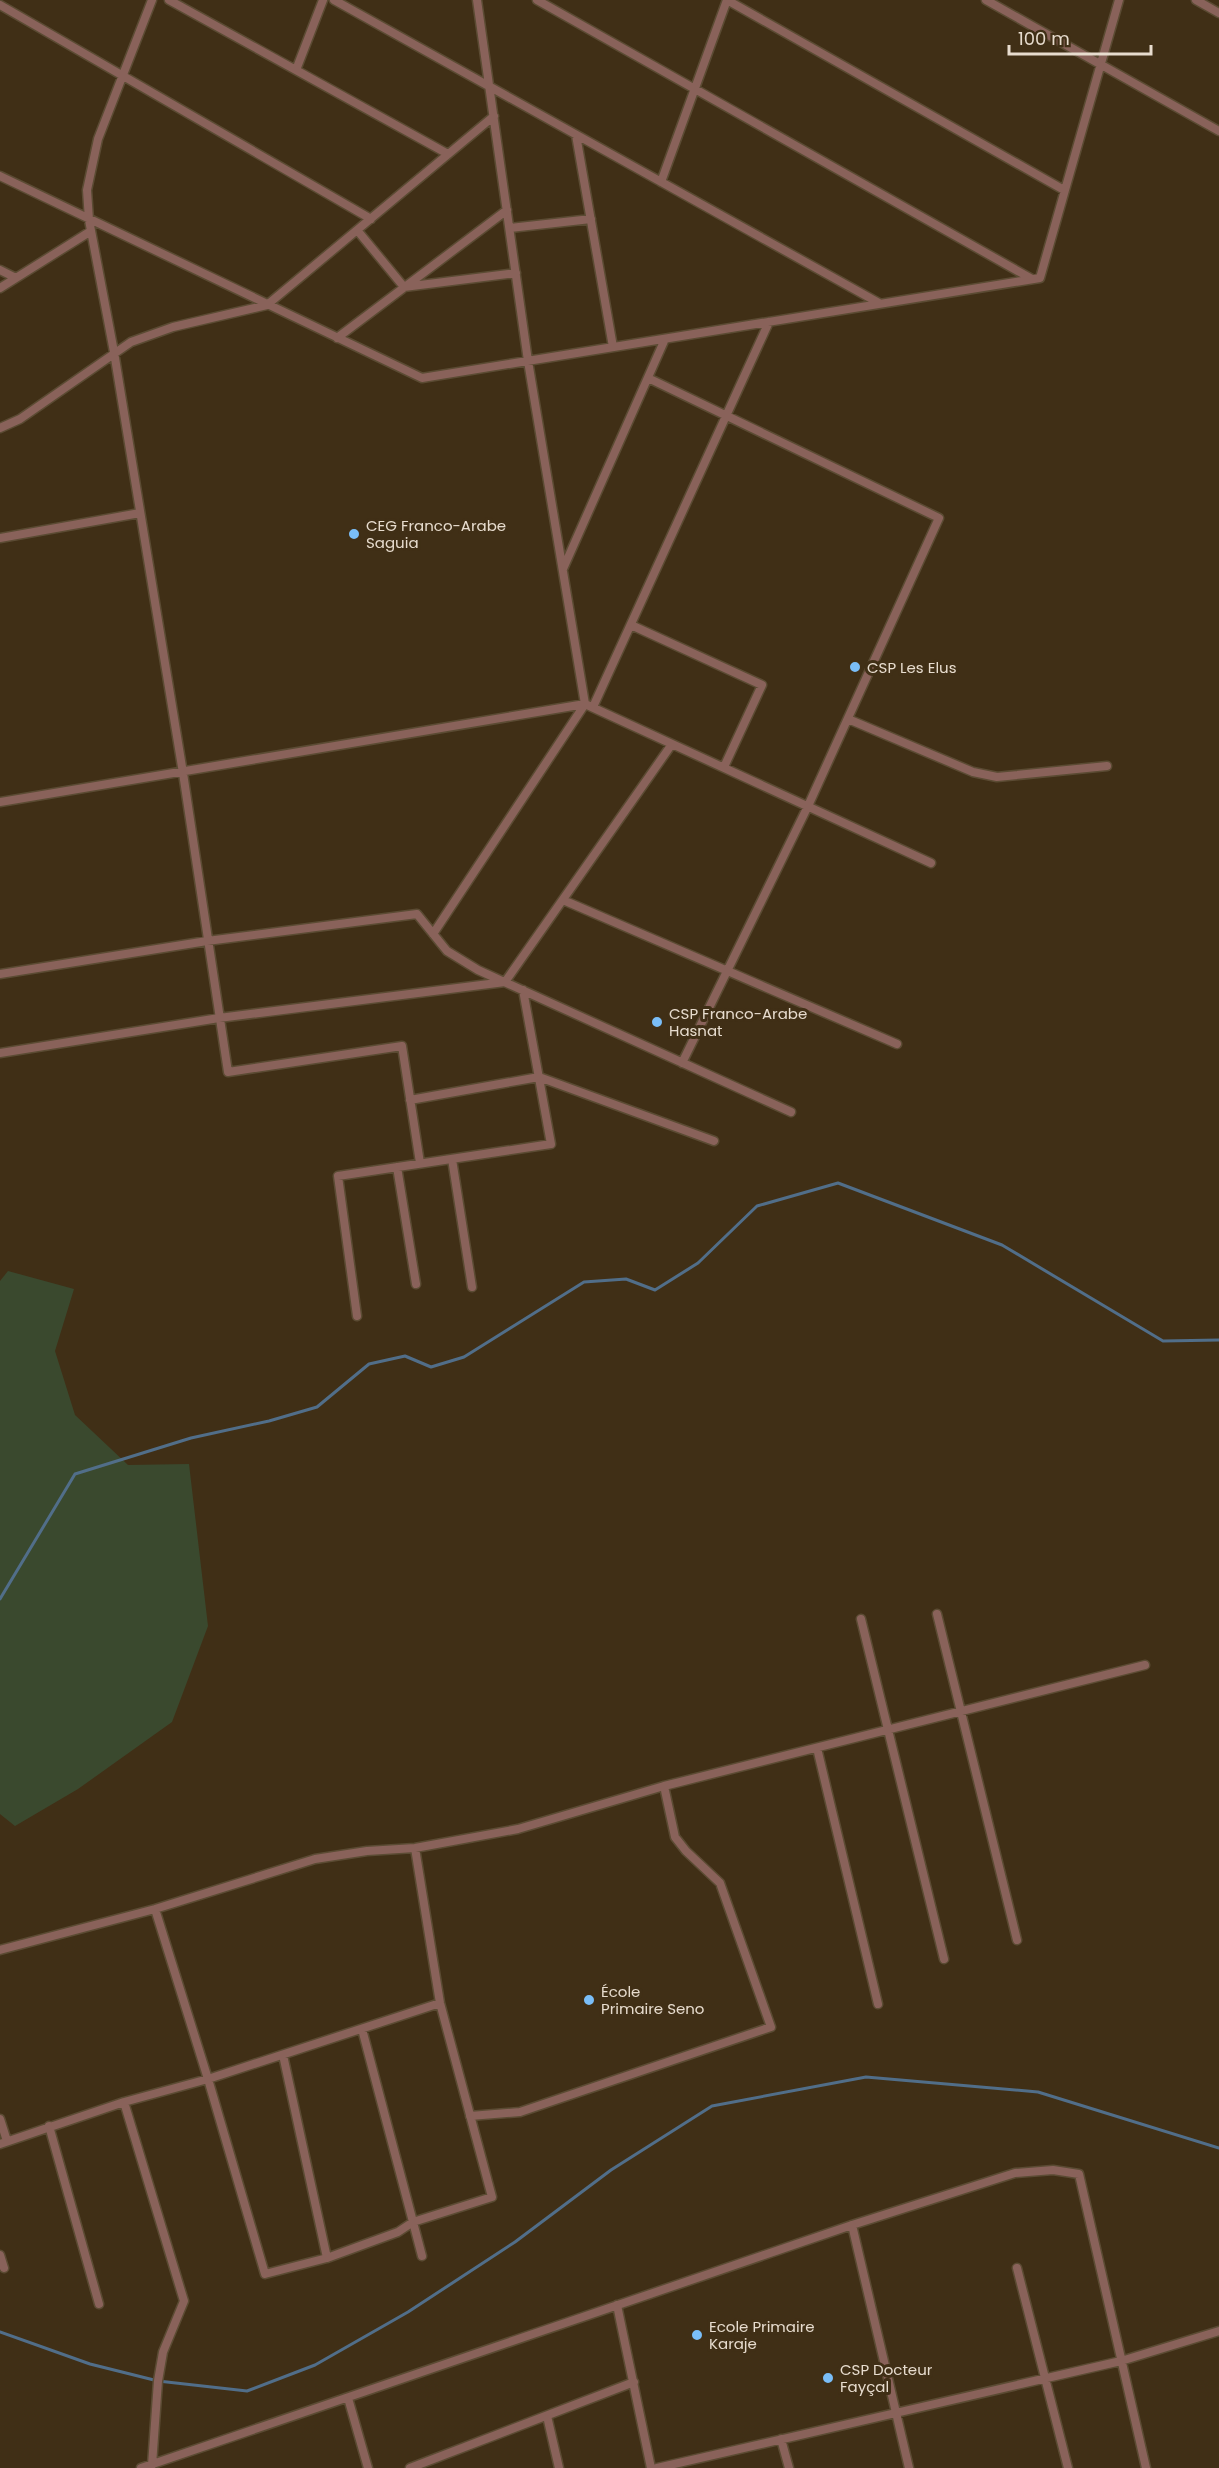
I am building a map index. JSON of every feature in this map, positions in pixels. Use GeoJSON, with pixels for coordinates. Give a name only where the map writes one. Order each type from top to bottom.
{"type":"FeatureCollection","features":[{"type":"Feature","properties":{"kind":"street"},"geometry":{"type":"LineString","coordinates":[[152,0],[98,139],[87,190],[89,220],[114,352],[183,773],[228,1072],[402,1046],[420,1163]]}},
{"type":"Feature","properties":{"kind":"street"},"geometry":{"type":"LineString","coordinates":[[169,0],[448,154]]}},
{"type":"Feature","properties":{"kind":"street"},"geometry":{"type":"LineString","coordinates":[[296,70],[323,0]]}},
{"type":"Feature","properties":{"kind":"street"},"geometry":{"type":"LineString","coordinates":[[334,0],[879,304]]}},
{"type":"Feature","properties":{"kind":"street"},"geometry":{"type":"LineString","coordinates":[[477,0],[528,361],[589,706]]}},
{"type":"Feature","properties":{"kind":"street"},"geometry":{"type":"LineString","coordinates":[[537,0],[1032,279]]}},
{"type":"Feature","properties":{"kind":"street"},"geometry":{"type":"LineString","coordinates":[[660,182],[727,0],[1064,190]]}},
{"type":"Feature","properties":{"kind":"street"},"geometry":{"type":"LineString","coordinates":[[986,0],[1219,131]]}},
{"type":"Feature","properties":{"kind":"street"},"geometry":{"type":"LineString","coordinates":[[0,176],[422,378],[1040,278],[1119,0]]}},
{"type":"Feature","properties":{"kind":"street"},"geometry":{"type":"LineString","coordinates":[[1196,0],[1219,13]]}},
{"type":"Feature","properties":{"kind":"street"},"geometry":{"type":"LineString","coordinates":[[0,5],[371,219]]}},
{"type":"Feature","properties":{"kind":"street"},"geometry":{"type":"LineString","coordinates":[[0,428],[36,409],[131,342],[173,327],[267,305],[494,116]]}},
{"type":"Feature","properties":{"kind":"street"},"geometry":{"type":"LineString","coordinates":[[576,135],[613,347]]}},
{"type":"Feature","properties":{"kind":"street"},"geometry":{"type":"LineString","coordinates":[[337,338],[507,210]]}},
{"type":"Feature","properties":{"kind":"street"},"geometry":{"type":"LineString","coordinates":[[510,228],[591,219]]}},
{"type":"Feature","properties":{"kind":"street"},"geometry":{"type":"LineString","coordinates":[[0,288],[91,231]]}},
{"type":"Feature","properties":{"kind":"street"},"geometry":{"type":"LineString","coordinates":[[357,231],[404,287]]}},
{"type":"Feature","properties":{"kind":"street"},"geometry":{"type":"LineString","coordinates":[[0,270],[16,278]]}},
{"type":"Feature","properties":{"kind":"street"},"geometry":{"type":"LineString","coordinates":[[404,287],[516,273]]}},
{"type":"Feature","properties":{"kind":"street"},"geometry":{"type":"LineString","coordinates":[[433,934],[589,706],[631,625],[769,322]]}},
{"type":"Feature","properties":{"kind":"street"},"geometry":{"type":"LineString","coordinates":[[563,569],[665,339]]}},
{"type":"Feature","properties":{"kind":"street"},"geometry":{"type":"LineString","coordinates":[[648,378],[939,518],[808,806],[682,1063]]}},
{"type":"Feature","properties":{"kind":"street"},"geometry":{"type":"LineString","coordinates":[[0,538],[140,513]]}},
{"type":"Feature","properties":{"kind":"street"},"geometry":{"type":"LineString","coordinates":[[631,625],[762,685],[724,767]]}},
{"type":"Feature","properties":{"kind":"street"},"geometry":{"type":"LineString","coordinates":[[0,802],[589,706],[931,863]]}},
{"type":"Feature","properties":{"kind":"street"},"geometry":{"type":"LineString","coordinates":[[848,719],[973,772],[996,777],[1107,765]]}},
{"type":"Feature","properties":{"kind":"street"},"geometry":{"type":"LineString","coordinates":[[0,1053],[219,1018],[506,982],[672,744]]}},
{"type":"Feature","properties":{"kind":"street"},"geometry":{"type":"LineString","coordinates":[[563,900],[897,1044]]}},
{"type":"Feature","properties":{"kind":"street"},"geometry":{"type":"LineString","coordinates":[[0,974],[207,941],[417,914],[447,951],[478,970],[791,1112]]}},
{"type":"Feature","properties":{"kind":"street"},"geometry":{"type":"LineString","coordinates":[[357,1316],[338,1176],[551,1144],[523,990]]}},
{"type":"Feature","properties":{"kind":"street"},"geometry":{"type":"LineString","coordinates":[[410,1100],[539,1077],[714,1141]]}},
{"type":"Feature","properties":{"kind":"street"},"geometry":{"type":"LineString","coordinates":[[452,1159],[472,1287]]}},
{"type":"Feature","properties":{"kind":"street"},"geometry":{"type":"LineString","coordinates":[[398,1167],[416,1284]]}},
{"type":"Feature","properties":{"kind":"street"},"geometry":{"type":"LineString","coordinates":[[937,1614],[1017,1940]]}},
{"type":"Feature","properties":{"kind":"street"},"geometry":{"type":"LineString","coordinates":[[861,1619],[944,1959]]}},
{"type":"Feature","properties":{"kind":"street"},"geometry":{"type":"LineString","coordinates":[[0,1950],[155,1909],[315,1859],[367,1851],[415,1848],[518,1829],[664,1786],[1145,1665]]}},
{"type":"Feature","properties":{"kind":"street"},"geometry":{"type":"LineString","coordinates":[[817,1748],[878,2004]]}},
{"type":"Feature","properties":{"kind":"street"},"geometry":{"type":"LineString","coordinates":[[470,2116],[520,2112],[771,2027],[720,1883],[686,1851],[675,1837],[664,1786]]}},
{"type":"Feature","properties":{"kind":"street"},"geometry":{"type":"LineString","coordinates":[[155,1909],[265,2274],[327,2258],[398,2232],[413,2222],[492,2197],[440,2003],[415,1848]]}},
{"type":"Feature","properties":{"kind":"street"},"geometry":{"type":"LineString","coordinates":[[0,2119],[3,2143],[49,2126],[208,2079],[440,2003]]}},
{"type":"Feature","properties":{"kind":"street"},"geometry":{"type":"LineString","coordinates":[[362,2029],[422,2256]]}},
{"type":"Feature","properties":{"kind":"street"},"geometry":{"type":"LineString","coordinates":[[283,2055],[327,2258]]}},
{"type":"Feature","properties":{"kind":"street"},"geometry":{"type":"LineString","coordinates":[[124,2102],[184,2301],[164,2352],[158,2381],[153,2465]]}},
{"type":"Feature","properties":{"kind":"street"},"geometry":{"type":"LineString","coordinates":[[49,2126],[99,2304]]}},
{"type":"Feature","properties":{"kind":"street"},"geometry":{"type":"LineString","coordinates":[[141,2468],[852,2225],[1015,2173],[1053,2170],[1079,2174],[1146,2468]]}},
{"type":"Feature","properties":{"kind":"street"},"geometry":{"type":"LineString","coordinates":[[852,2225],[909,2468]]}},
{"type":"Feature","properties":{"kind":"street"},"geometry":{"type":"LineString","coordinates":[[0,2255],[4,2268]]}},
{"type":"Feature","properties":{"kind":"street"},"geometry":{"type":"LineString","coordinates":[[1017,2268],[1043,2379],[1068,2468]]}},
{"type":"Feature","properties":{"kind":"street"},"geometry":{"type":"LineString","coordinates":[[617,2306],[651,2468]]}},
{"type":"Feature","properties":{"kind":"street"},"geometry":{"type":"LineString","coordinates":[[657,2468],[1121,2361],[1219,2331]]}},
{"type":"Feature","properties":{"kind":"street"},"geometry":{"type":"LineString","coordinates":[[410,2468],[634,2382]]}},
{"type":"Feature","properties":{"kind":"street"},"geometry":{"type":"LineString","coordinates":[[348,2398],[368,2468]]}},
{"type":"Feature","properties":{"kind":"street"},"geometry":{"type":"LineString","coordinates":[[547,2416],[559,2468]]}},
{"type":"Feature","properties":{"kind":"street"},"geometry":{"type":"LineString","coordinates":[[781,2439],[789,2468]]}},
{"type":"Feature","properties":{"kind":"green space"},"geometry":{"type":"Polygon","coordinates":[[[8,1271],[74,1289],[55,1351],[75,1415],[128,1465],[189,1464],[208,1626],[172,1722],[78,1789],[15,1826],[0,1814],[0,1281],[8,1271]]]}},
{"type":"Feature","properties":{"kind":"waterway"},"geometry":{"type":"LineString","coordinates":[[0,1599],[75,1474],[191,1438],[269,1421],[317,1407],[369,1364],[405,1356],[431,1367],[464,1357],[584,1282],[626,1279],[655,1290],[698,1263],[757,1206],[838,1183],[1002,1245],[1163,1341],[1219,1340]]}},
{"type":"Feature","properties":{"kind":"waterway"},"geometry":{"type":"LineString","coordinates":[[0,2332],[90,2364],[158,2381],[247,2391],[315,2365],[408,2312],[515,2242],[611,2170],[712,2106],[866,2077],[1038,2092],[1219,2148]]}},
{"type":"Feature","properties":{"kind":"place","name":"CEG Franco-Arabe Saguia"},"geometry":{"type":"Point","coordinates":[354,534]}},
{"type":"Feature","properties":{"kind":"place","name":"CSP Les Elus"},"geometry":{"type":"Point","coordinates":[855,667]}},
{"type":"Feature","properties":{"kind":"place","name":"CSP Franco-Arabe Hasnat"},"geometry":{"type":"Point","coordinates":[657,1022]}},
{"type":"Feature","properties":{"kind":"place","name":"École Primaire Seno"},"geometry":{"type":"Point","coordinates":[589,2000]}},
{"type":"Feature","properties":{"kind":"place","name":"Ecole Primaire Karaje"},"geometry":{"type":"Point","coordinates":[697,2335]}},
{"type":"Feature","properties":{"kind":"place","name":"CSP Docteur Fayçal"},"geometry":{"type":"Point","coordinates":[828,2378]}}]}
